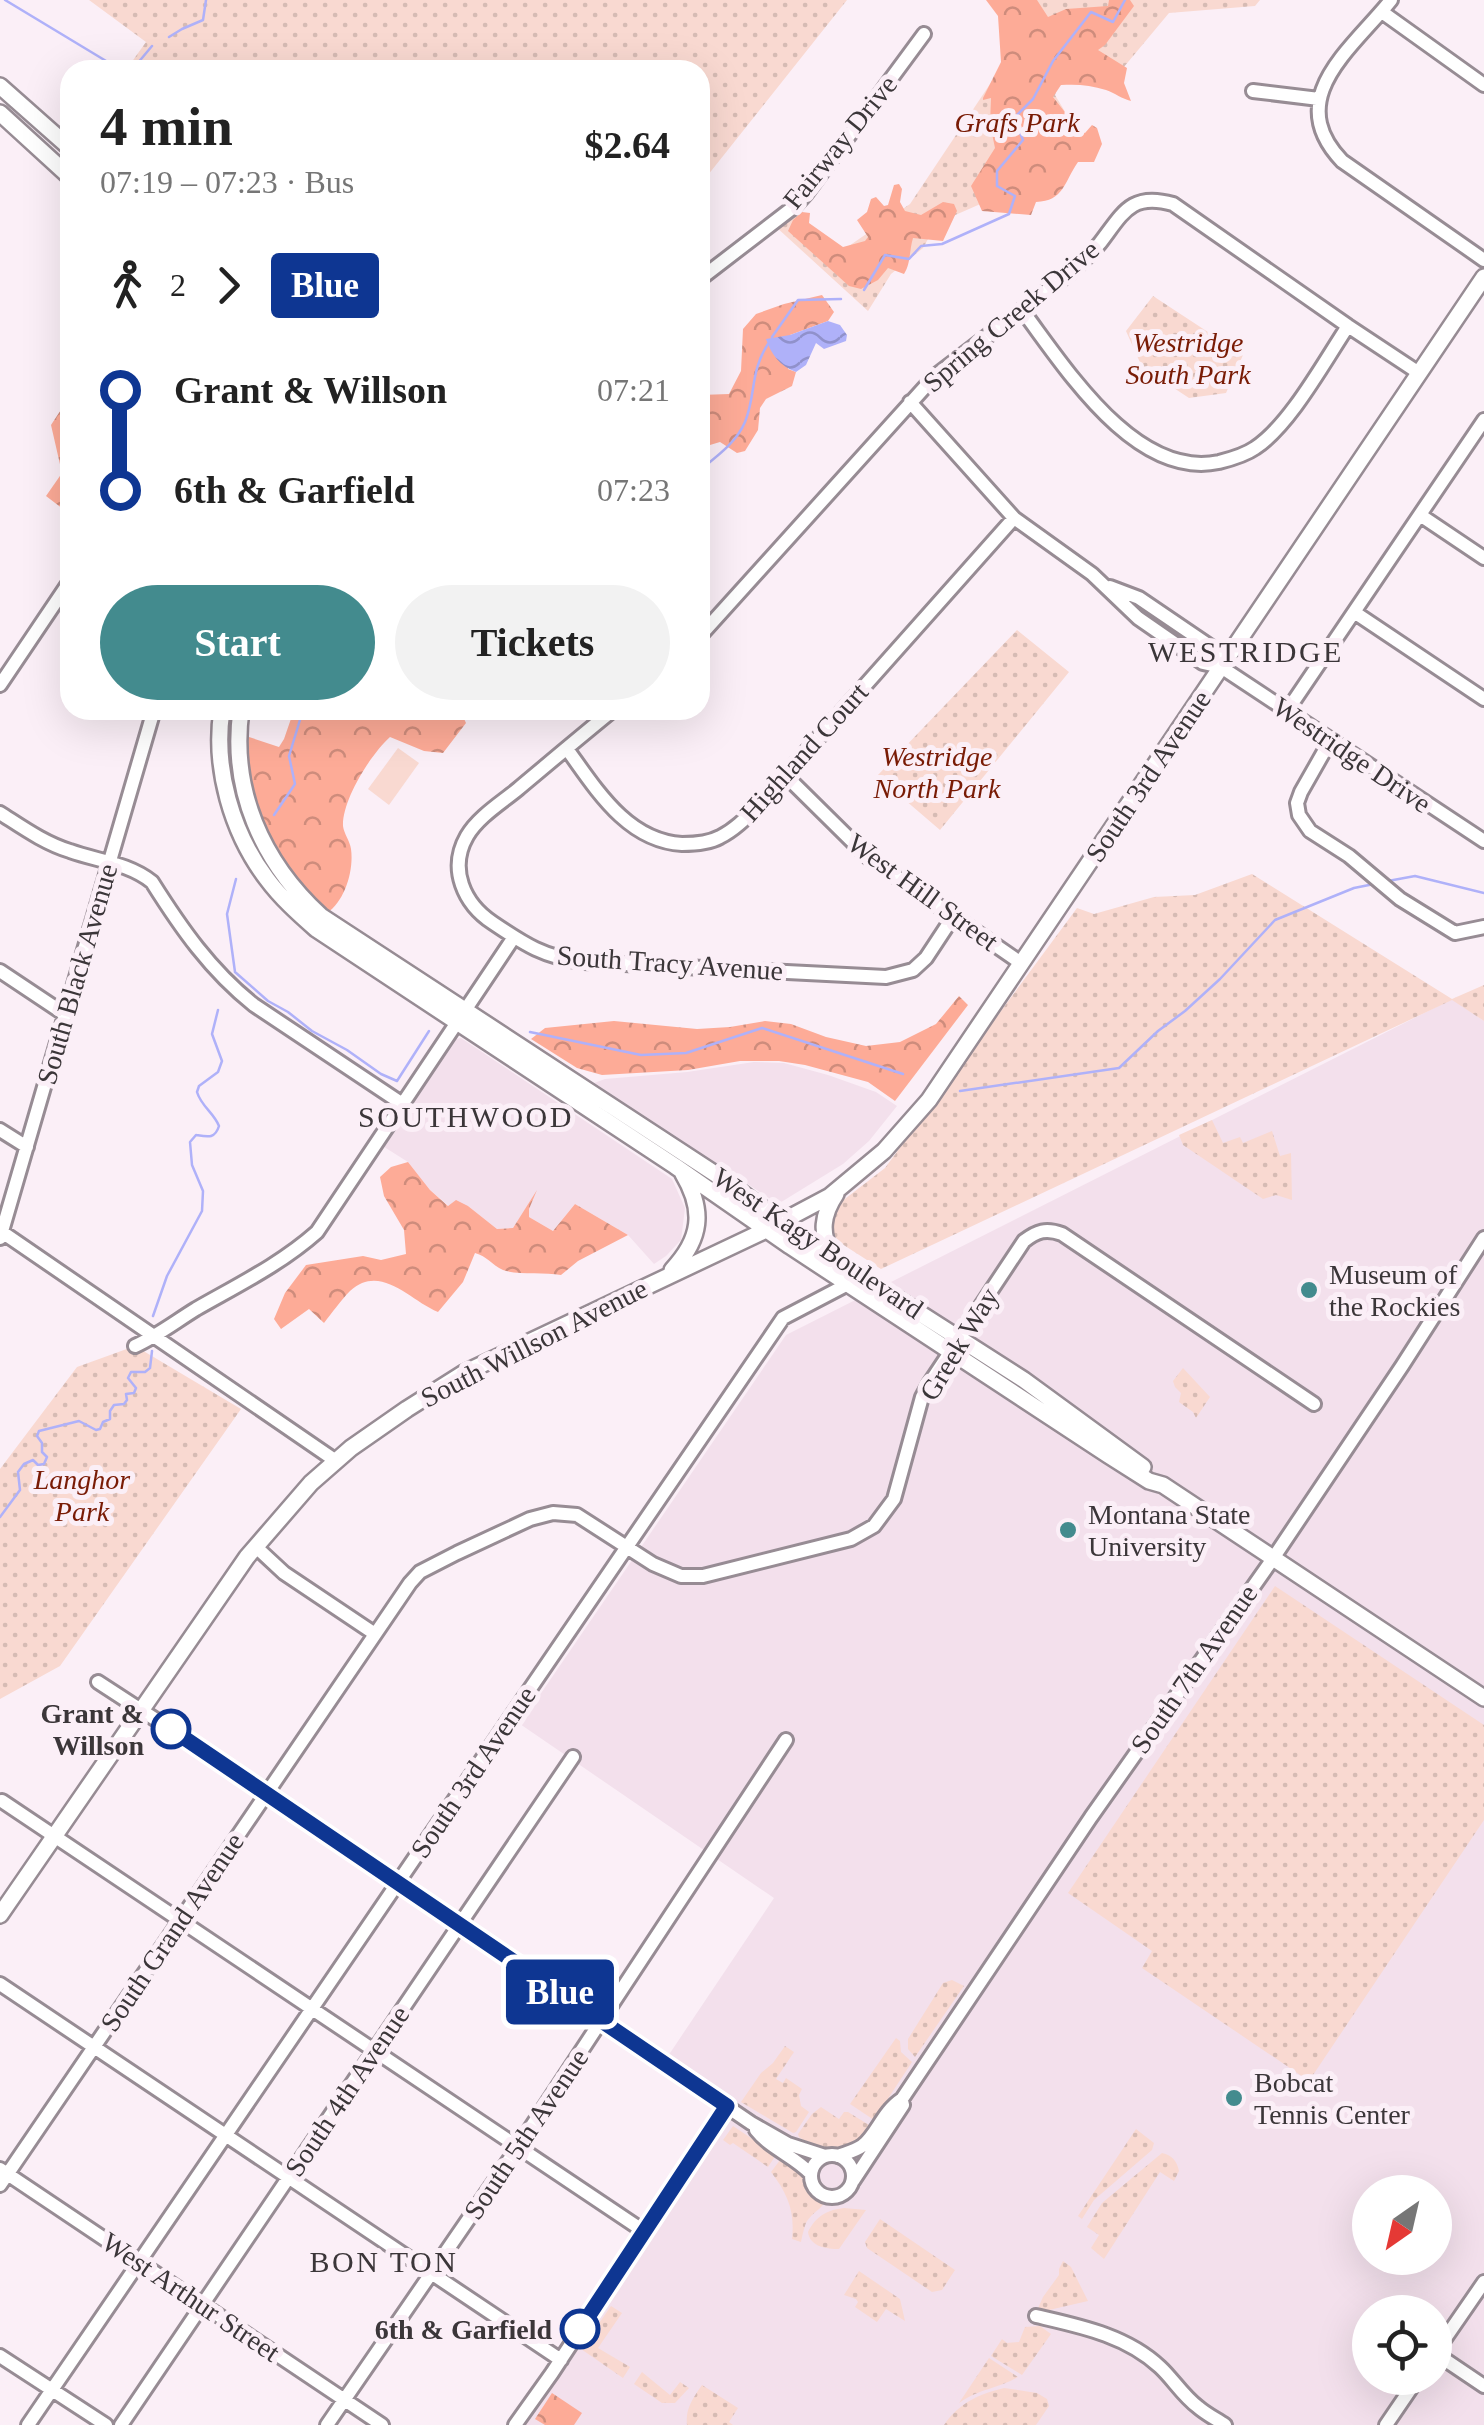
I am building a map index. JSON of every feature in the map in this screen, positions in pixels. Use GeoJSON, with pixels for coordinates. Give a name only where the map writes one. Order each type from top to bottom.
{"type":"FeatureCollection","features":[{"type":"Feature","properties":{"kind":"main road"},"geometry":{"type":"LineString","coordinates":[[0,86],[60,139]]}},
{"type":"Feature","properties":{"kind":"main road"},"geometry":{"type":"LineString","coordinates":[[0,113],[60,168]]}},
{"type":"Feature","properties":{"kind":"main road","name":"South 3rd Avenue"},"geometry":{"type":"LineString","coordinates":[[773,1226],[837,1192],[884,1151],[929,1100],[1484,277]]}},
{"type":"Feature","properties":{"kind":"main road"},"geometry":{"type":"LineString","coordinates":[[221,720],[220,746],[226,788],[242,837],[268,880],[289,906],[316,929],[461,1017]]}},
{"type":"Feature","properties":{"kind":"main road"},"geometry":{"type":"LineString","coordinates":[[240,720],[238,764],[255,824],[272,861],[321,916],[461,1017]]}},
{"type":"Feature","properties":{"kind":"main road","name":"West Kagy Boulevard"},"geometry":{"type":"LineString","coordinates":[[461,1017],[682,1170],[959,1336],[1075,1415],[1155,1475],[1163,1486]]}},
{"type":"Feature","properties":{"kind":"main road","name":"West Kagy Boulevard"},"geometry":{"type":"LineString","coordinates":[[461,1017],[726,1182],[773,1226],[848,1284],[1484,1698]]}},
{"type":"Feature","properties":{"kind":"main road"},"geometry":{"type":"LineString","coordinates":[[666,1276],[691,1246],[698,1222],[692,1188],[682,1170]]}},
{"type":"Feature","properties":{"kind":"main road"},"geometry":{"type":"LineString","coordinates":[[834,1260],[826,1246],[823,1225],[837,1192]]}},
{"type":"Feature","properties":{"kind":"main road","name":"South Willson Avenue"},"geometry":{"type":"LineString","coordinates":[[0,1915],[256,1546],[336,1461],[464,1372],[773,1226]]}},
{"type":"Feature","properties":{"kind":"street"},"geometry":{"type":"LineString","coordinates":[[1391,0],[1331,71],[1319,99],[1321,129],[1328,146],[1342,161],[1484,260]]}},
{"type":"Feature","properties":{"kind":"street"},"geometry":{"type":"LineString","coordinates":[[1382,12],[1484,85]]}},
{"type":"Feature","properties":{"kind":"street","name":"Fairway Drive"},"geometry":{"type":"LineString","coordinates":[[710,271],[806,194],[924,34]]}},
{"type":"Feature","properties":{"kind":"street"},"geometry":{"type":"LineString","coordinates":[[1252,91],[1319,99]]}},
{"type":"Feature","properties":{"kind":"street","name":"Spring Creek Drive"},"geometry":{"type":"LineString","coordinates":[[710,625],[934,377],[1091,254],[1133,204],[1148,200],[1172,204],[1419,373]]}},
{"type":"Feature","properties":{"kind":"street"},"geometry":{"type":"LineString","coordinates":[[1022,310],[1111,420],[1166,457],[1209,464],[1254,449],[1270,435],[1348,326]]}},
{"type":"Feature","properties":{"kind":"street","name":"Westridge Drive"},"geometry":{"type":"LineString","coordinates":[[910,402],[1014,518],[1102,584],[1139,598],[1217,650],[1221,667],[1484,841]]}},
{"type":"Feature","properties":{"kind":"street"},"geometry":{"type":"LineString","coordinates":[[1286,711],[1484,420]]}},
{"type":"Feature","properties":{"kind":"street"},"geometry":{"type":"LineString","coordinates":[[1420,515],[1484,558]]}},
{"type":"Feature","properties":{"kind":"street","name":"Highland Court"},"geometry":{"type":"LineString","coordinates":[[566,748],[600,793],[631,826],[648,836],[692,844],[728,833],[756,808],[1014,518]]}},
{"type":"Feature","properties":{"kind":"street"},"geometry":{"type":"LineString","coordinates":[[0,686],[60,596]]}},
{"type":"Feature","properties":{"kind":"street"},"geometry":{"type":"LineString","coordinates":[[1354,612],[1484,699]]}},
{"type":"Feature","properties":{"kind":"street","name":"South Black Avenue"},"geometry":{"type":"LineString","coordinates":[[1,1235],[151,720]]}},
{"type":"Feature","properties":{"kind":"street"},"geometry":{"type":"LineString","coordinates":[[135,1346],[298,1249],[317,1232],[514,937],[484,917],[464,894],[459,870],[462,846],[474,826],[601,720]]}},
{"type":"Feature","properties":{"kind":"street"},"geometry":{"type":"LineString","coordinates":[[1330,741],[1297,803],[1299,815],[1310,831],[1349,856],[1400,899],[1455,933],[1484,927]]}},
{"type":"Feature","properties":{"kind":"street","name":"West Hill Street"},"geometry":{"type":"LineString","coordinates":[[785,775],[868,858],[1021,963]]}},
{"type":"Feature","properties":{"kind":"street"},"geometry":{"type":"LineString","coordinates":[[0,812],[50,843],[128,868],[152,882],[195,947],[236,990],[404,1105]]}},
{"type":"Feature","properties":{"kind":"street","name":"South Tracy Avenue"},"geometry":{"type":"LineString","coordinates":[[514,937],[545,955],[571,961],[886,977],[913,970],[926,958],[953,917]]}},
{"type":"Feature","properties":{"kind":"street"},"geometry":{"type":"LineString","coordinates":[[0,971],[66,1015]]}},
{"type":"Feature","properties":{"kind":"street"},"geometry":{"type":"LineString","coordinates":[[0,1130],[27,1148]]}},
{"type":"Feature","properties":{"kind":"street","name":"Greek Way"},"geometry":{"type":"LineString","coordinates":[[626,1547],[671,1574],[703,1576],[840,1542],[859,1536],[882,1520],[894,1500],[922,1397],[1024,1241],[1038,1231],[1062,1234],[1314,1404]]}},
{"type":"Feature","properties":{"kind":"street"},"geometry":{"type":"LineString","coordinates":[[1,1235],[336,1461]]}},
{"type":"Feature","properties":{"kind":"street","name":"South 7th Avenue"},"geometry":{"type":"LineString","coordinates":[[832,2156],[859,2148],[902,2099],[1102,1802],[1272,1560],[1484,1238]]}},
{"type":"Feature","properties":{"kind":"street","name":"South 3rd Avenue"},"geometry":{"type":"LineString","coordinates":[[28,2425],[784,1318],[848,1284]]}},
{"type":"Feature","properties":{"kind":"street","name":"South Grand Avenue"},"geometry":{"type":"LineString","coordinates":[[2,2176],[410,1582],[420,1572],[456,1553],[540,1515],[577,1515],[626,1547]]}},
{"type":"Feature","properties":{"kind":"street"},"geometry":{"type":"LineString","coordinates":[[256,1546],[284,1572],[375,1634]]}},
{"type":"Feature","properties":{"kind":"street"},"geometry":{"type":"LineString","coordinates":[[98,1682],[751,2124],[788,2144],[848,2162],[852,2181],[846,2193],[826,2197],[815,2189],[811,2174],[767,2143],[751,2124]]}},
{"type":"Feature","properties":{"kind":"street","name":"South 5th Avenue"},"geometry":{"type":"LineString","coordinates":[[327,2425],[518,2147],[786,1740]]}},
{"type":"Feature","properties":{"kind":"street","name":"South 4th Avenue"},"geometry":{"type":"LineString","coordinates":[[121,2425],[573,1757]]}},
{"type":"Feature","properties":{"kind":"street"},"geometry":{"type":"LineString","coordinates":[[2,1801],[645,2232]]}},
{"type":"Feature","properties":{"kind":"street"},"geometry":{"type":"LineString","coordinates":[[0,1984],[560,2360]]}},
{"type":"Feature","properties":{"kind":"street","name":"South 7th Avenue"},"geometry":{"type":"LineString","coordinates":[[852,2181],[903,2105],[902,2099]]}},
{"type":"Feature","properties":{"kind":"street"},"geometry":{"type":"LineString","coordinates":[[515,2425],[727,2106]]}},
{"type":"Feature","properties":{"kind":"street"},"geometry":{"type":"LineString","coordinates":[[811,2174],[816,2162],[832,2156]]}},
{"type":"Feature","properties":{"kind":"street","name":"West Arthur Street"},"geometry":{"type":"LineString","coordinates":[[2,2176],[139,2262],[382,2425]]}},
{"type":"Feature","properties":{"kind":"street"},"geometry":{"type":"LineString","coordinates":[[1452,2328],[1484,2282]]}},
{"type":"Feature","properties":{"kind":"street"},"geometry":{"type":"LineString","coordinates":[[1036,2316],[1081,2326],[1140,2351],[1198,2408],[1225,2425]]}},
{"type":"Feature","properties":{"kind":"street"},"geometry":{"type":"LineString","coordinates":[[0,2356],[106,2425]]}},
{"type":"Feature","properties":{"kind":"street"},"geometry":{"type":"LineString","coordinates":[[1452,2364],[1484,2386]]}},
{"type":"Feature","properties":{"kind":"street"},"geometry":{"type":"LineString","coordinates":[[1386,2425],[1406,2395]]}},
{"type":"Feature","properties":{"kind":"shaded area","name":"Montana State University"},"geometry":{"type":"Polygon","coordinates":[[[1452,999],[1484,1021],[1484,2425],[511,2425],[727,2107],[664,2062],[774,1898],[520,1724],[786,1335],[1452,999]]]}},
{"type":"Feature","properties":{"kind":"shaded area"},"geometry":{"type":"Polygon","coordinates":[[[461,1038],[672,1179],[685,1208],[681,1240],[666,1256],[654,1264],[628,1235],[575,1204],[553,1231],[529,1217],[534,1196],[513,1228],[497,1229],[468,1206],[449,1206],[408,1162],[381,1145],[451,1040],[461,1038]]]}},
{"type":"Feature","properties":{"kind":"shaded area"},"geometry":{"type":"Polygon","coordinates":[[[754,1062],[784,1063],[828,1075],[876,1092],[897,1106],[869,1141],[843,1164],[778,1204],[594,1083],[605,1079],[754,1062]]]}},
{"type":"Feature","properties":{"kind":"green space"},"geometry":{"type":"Polygon","coordinates":[[[89,0],[847,0],[710,172],[710,60],[133,60],[146,42],[89,0]]]}},
{"type":"Feature","properties":{"kind":"green space"},"geometry":{"type":"Polygon","coordinates":[[[986,0],[1037,0],[1048,17],[1066,9],[1108,6],[1109,0],[1130,0],[1134,6],[1098,50],[1127,68],[1124,83],[1131,101],[1095,87],[1061,85],[1053,97],[1079,130],[1085,133],[1092,125],[1097,128],[1102,144],[1094,162],[1078,162],[1058,194],[1036,202],[1031,215],[982,211],[971,186],[995,148],[990,124],[991,98],[983,98],[1001,62],[998,16],[986,0]]]}},
{"type":"Feature","properties":{"kind":"green space","name":"Grafs Park"},"geometry":{"type":"Polygon","coordinates":[[[987,0],[1260,0],[1255,6],[1169,13],[1108,86],[1083,81],[1059,83],[1055,95],[1076,130],[985,202],[937,223],[923,248],[891,274],[868,311],[775,226],[794,213],[843,250],[910,204],[1004,63],[1005,14],[987,0]]]}},
{"type":"Feature","properties":{"kind":"green space"},"geometry":{"type":"Polygon","coordinates":[[[899,184],[905,211],[921,215],[943,202],[954,204],[957,211],[943,241],[913,238],[904,274],[888,268],[878,280],[861,289],[849,286],[788,231],[802,212],[810,213],[809,223],[843,247],[865,241],[868,237],[857,220],[867,212],[871,199],[876,197],[884,206],[888,205],[894,185],[899,184]]]}},
{"type":"Feature","properties":{"kind":"green space"},"geometry":{"type":"Polygon","coordinates":[[[822,295],[834,312],[828,321],[790,335],[788,369],[796,372],[792,386],[766,399],[760,408],[758,430],[745,451],[737,453],[720,442],[710,445],[710,395],[729,394],[741,371],[743,329],[756,314],[822,295]]]}},
{"type":"Feature","properties":{"kind":"green space","name":"Westridge South Park"},"geometry":{"type":"Polygon","coordinates":[[[1153,296],[1243,355],[1226,393],[1189,398],[1142,367],[1126,331],[1153,296]]]}},
{"type":"Feature","properties":{"kind":"green space"},"geometry":{"type":"Polygon","coordinates":[[[60,411],[60,464],[51,425],[60,411]]]}},
{"type":"Feature","properties":{"kind":"green space"},"geometry":{"type":"Polygon","coordinates":[[[60,476],[60,507],[46,496],[60,476]]]}},
{"type":"Feature","properties":{"kind":"green space","name":"Westridge North Park"},"geometry":{"type":"Polygon","coordinates":[[[1017,630],[1069,672],[940,830],[877,776],[1017,630]]]}},
{"type":"Feature","properties":{"kind":"green space"},"geometry":{"type":"Polygon","coordinates":[[[291,720],[466,723],[443,753],[424,751],[390,737],[374,754],[347,804],[343,826],[352,857],[349,875],[339,901],[327,913],[292,881],[259,824],[245,774],[243,735],[279,747],[291,720]]]}},
{"type":"Feature","properties":{"kind":"green space"},"geometry":{"type":"Polygon","coordinates":[[[398,748],[419,763],[389,805],[368,789],[398,748]]]}},
{"type":"Feature","properties":{"kind":"green space"},"geometry":{"type":"Polygon","coordinates":[[[1252,874],[1452,999],[1484,985],[1484,1021],[1452,1000],[881,1269],[839,1242],[828,1227],[837,1205],[885,1168],[1077,908],[1094,914],[1154,897],[1195,895],[1252,874]]]}},
{"type":"Feature","properties":{"kind":"green space"},"geometry":{"type":"Polygon","coordinates":[[[959,996],[968,1005],[895,1101],[868,1082],[779,1061],[740,1061],[688,1070],[602,1075],[577,1068],[531,1039],[545,1028],[614,1021],[697,1029],[765,1021],[791,1024],[866,1046],[900,1042],[936,1024],[959,996]]]}},
{"type":"Feature","properties":{"kind":"green space"},"geometry":{"type":"Polygon","coordinates":[[[1212,1120],[1223,1143],[1240,1137],[1243,1143],[1272,1131],[1280,1156],[1291,1153],[1292,1200],[1276,1195],[1263,1199],[1183,1145],[1179,1135],[1212,1120]]]}},
{"type":"Feature","properties":{"kind":"green space"},"geometry":{"type":"Polygon","coordinates":[[[408,1162],[448,1206],[456,1200],[497,1229],[513,1228],[537,1190],[529,1217],[553,1231],[575,1204],[628,1235],[578,1261],[561,1275],[509,1272],[475,1253],[463,1282],[438,1312],[395,1286],[373,1281],[350,1291],[324,1323],[309,1309],[281,1329],[274,1319],[285,1293],[306,1265],[363,1256],[381,1260],[406,1254],[404,1230],[384,1196],[380,1177],[391,1167],[408,1162]]]}},
{"type":"Feature","properties":{"kind":"green space","name":"Langhor Park"},"geometry":{"type":"Polygon","coordinates":[[[135,1346],[241,1409],[60,1666],[0,1699],[0,1469],[77,1367],[135,1346]]]}},
{"type":"Feature","properties":{"kind":"green space"},"geometry":{"type":"Polygon","coordinates":[[[1183,1368],[1210,1397],[1196,1418],[1179,1402],[1181,1393],[1173,1381],[1183,1368]]]}},
{"type":"Feature","properties":{"kind":"green space"},"geometry":{"type":"Polygon","coordinates":[[[1275,1586],[1484,1725],[1484,1820],[1309,2081],[1142,1968],[1152,1951],[1068,1893],[1275,1586]]]}},
{"type":"Feature","properties":{"kind":"green space"},"geometry":{"type":"Polygon","coordinates":[[[952,1980],[964,1986],[915,2057],[908,2049],[908,2039],[943,1983],[952,1980]]]}},
{"type":"Feature","properties":{"kind":"green space"},"geometry":{"type":"Polygon","coordinates":[[[896,2038],[901,2052],[912,2062],[874,2120],[850,2104],[896,2038]]]}},
{"type":"Feature","properties":{"kind":"green space"},"geometry":{"type":"Polygon","coordinates":[[[785,2046],[794,2052],[776,2079],[783,2083],[786,2078],[802,2089],[801,2106],[809,2112],[793,2133],[741,2102],[785,2046]]]}},
{"type":"Feature","properties":{"kind":"green space"},"geometry":{"type":"Polygon","coordinates":[[[821,2107],[839,2119],[848,2112],[869,2125],[843,2164],[799,2137],[812,2114],[821,2107]]]}},
{"type":"Feature","properties":{"kind":"green space"},"geometry":{"type":"Polygon","coordinates":[[[733,2126],[772,2152],[774,2158],[768,2167],[723,2140],[733,2126]]]}},
{"type":"Feature","properties":{"kind":"green space"},"geometry":{"type":"Polygon","coordinates":[[[1136,2129],[1154,2143],[1152,2150],[1094,2200],[1082,2219],[1078,2216],[1136,2129]]]}},
{"type":"Feature","properties":{"kind":"green space"},"geometry":{"type":"Polygon","coordinates":[[[1162,2153],[1177,2164],[1179,2171],[1174,2181],[1160,2172],[1104,2259],[1091,2248],[1099,2235],[1087,2227],[1102,2203],[1162,2153]]]}},
{"type":"Feature","properties":{"kind":"green space"},"geometry":{"type":"Polygon","coordinates":[[[780,2160],[822,2185],[825,2193],[824,2203],[806,2223],[801,2242],[792,2239],[789,2204],[771,2172],[780,2160]]]}},
{"type":"Feature","properties":{"kind":"green space"},"geometry":{"type":"Polygon","coordinates":[[[844,2208],[866,2210],[839,2249],[824,2248],[812,2241],[808,2232],[818,2218],[844,2208]]]}},
{"type":"Feature","properties":{"kind":"green space"},"geometry":{"type":"Polygon","coordinates":[[[880,2219],[955,2270],[942,2290],[932,2292],[867,2248],[865,2242],[880,2219]]]}},
{"type":"Feature","properties":{"kind":"green space"},"geometry":{"type":"Polygon","coordinates":[[[1063,2261],[1071,2267],[1088,2301],[1036,2313],[1059,2275],[1063,2261]]]}},
{"type":"Feature","properties":{"kind":"green space"},"geometry":{"type":"Polygon","coordinates":[[[859,2271],[900,2299],[905,2321],[886,2309],[877,2322],[855,2307],[856,2299],[844,2295],[859,2271]]]}},
{"type":"Feature","properties":{"kind":"green space"},"geometry":{"type":"Polygon","coordinates":[[[611,2306],[622,2313],[598,2348],[630,2367],[623,2378],[581,2349],[611,2306]]]}},
{"type":"Feature","properties":{"kind":"green space"},"geometry":{"type":"Polygon","coordinates":[[[1040,2326],[1051,2334],[1022,2375],[991,2356],[1002,2339],[1007,2343],[1019,2342],[1025,2327],[1040,2326]]]}},
{"type":"Feature","properties":{"kind":"green space"},"geometry":{"type":"Polygon","coordinates":[[[989,2358],[1018,2377],[959,2403],[989,2358]]]}},
{"type":"Feature","properties":{"kind":"green space"},"geometry":{"type":"Polygon","coordinates":[[[642,2372],[670,2395],[680,2382],[689,2388],[675,2403],[662,2403],[634,2384],[642,2372]]]}},
{"type":"Feature","properties":{"kind":"green space"},"geometry":{"type":"Polygon","coordinates":[[[702,2385],[738,2408],[729,2422],[733,2425],[687,2425],[688,2409],[702,2385]]]}},
{"type":"Feature","properties":{"kind":"green space"},"geometry":{"type":"Polygon","coordinates":[[[1004,2388],[1037,2393],[1047,2399],[1049,2406],[1036,2425],[944,2425],[970,2400],[1004,2388]]]}},
{"type":"Feature","properties":{"kind":"green space"},"geometry":{"type":"Polygon","coordinates":[[[552,2393],[582,2413],[574,2425],[545,2425],[535,2419],[552,2393]]]}},
{"type":"Feature","properties":{"kind":"water"},"geometry":{"type":"Polygon","coordinates":[[[828,321],[840,325],[847,335],[846,341],[824,349],[816,343],[806,365],[796,372],[777,359],[766,339],[790,335],[828,321]]]}},
{"type":"Feature","properties":{"kind":"waterway"},"geometry":{"type":"LineString","coordinates":[[5,0],[104,60]]}},
{"type":"Feature","properties":{"kind":"waterway"},"geometry":{"type":"LineString","coordinates":[[169,37],[203,20],[206,0]]}},
{"type":"Feature","properties":{"kind":"waterway"},"geometry":{"type":"LineString","coordinates":[[864,290],[885,255],[909,259],[921,246],[942,244],[1009,214],[1015,196],[997,186],[997,171],[1023,140],[1014,118],[1033,99],[1053,61],[1091,12],[1113,22],[1125,0]]}},
{"type":"Feature","properties":{"kind":"waterway"},"geometry":{"type":"LineString","coordinates":[[140,60],[152,46]]}},
{"type":"Feature","properties":{"kind":"waterway"},"geometry":{"type":"LineString","coordinates":[[772,337],[798,300],[841,299]]}},
{"type":"Feature","properties":{"kind":"waterway"},"geometry":{"type":"LineString","coordinates":[[710,462],[741,430],[758,364],[768,344]]}},
{"type":"Feature","properties":{"kind":"waterway"},"geometry":{"type":"LineString","coordinates":[[274,815],[295,784],[289,756],[300,720]]}},
{"type":"Feature","properties":{"kind":"waterway"},"geometry":{"type":"LineString","coordinates":[[1388,881],[1415,876],[1484,893]]}},
{"type":"Feature","properties":{"kind":"waterway"},"geometry":{"type":"LineString","coordinates":[[236,879],[227,914],[235,972],[268,1001],[397,1081],[429,1031]]}},
{"type":"Feature","properties":{"kind":"waterway"},"geometry":{"type":"LineString","coordinates":[[960,1091],[1119,1068],[1220,979],[1275,920],[1354,888],[1374,884]]}},
{"type":"Feature","properties":{"kind":"waterway"},"geometry":{"type":"LineString","coordinates":[[153,1316],[167,1276],[202,1211],[203,1191],[192,1165],[190,1142],[196,1135],[213,1135],[219,1126],[197,1092],[218,1072],[222,1061],[212,1034],[218,1010]]}},
{"type":"Feature","properties":{"kind":"waterway"},"geometry":{"type":"LineString","coordinates":[[530,1032],[641,1055],[686,1053],[762,1028],[903,1074]]}},
{"type":"Feature","properties":{"kind":"waterway"},"geometry":{"type":"LineString","coordinates":[[0,1517],[20,1490],[18,1472],[24,1464],[33,1460],[44,1464],[47,1457],[37,1436],[39,1431],[79,1421],[100,1429],[110,1419],[114,1405],[124,1404],[126,1394],[134,1393],[136,1388],[128,1378],[131,1372],[150,1368],[152,1351]]}},
{"type":"Feature","properties":{"kind":"bus line","name":"Blue"},"geometry":{"type":"LineString","coordinates":[[171,1729],[727,2106],[580,2329]]}},
{"type":"Feature","properties":{"kind":"place","name":"Museum of the Rockies"},"geometry":{"type":"Point","coordinates":[1309,1290]}},
{"type":"Feature","properties":{"kind":"place","name":"Montana State University"},"geometry":{"type":"Point","coordinates":[1068,1530]}},
{"type":"Feature","properties":{"kind":"place","name":"Grant & Willson"},"geometry":{"type":"Point","coordinates":[171,1729]}},
{"type":"Feature","properties":{"kind":"place","name":"Bobcat Tennis Center"},"geometry":{"type":"Point","coordinates":[1234,2098]}},
{"type":"Feature","properties":{"kind":"place","name":"6th & Garfield"},"geometry":{"type":"Point","coordinates":[580,2329]}},
{"type":"Feature","properties":{"kind":"district","name":"WESTRIDGE"},"geometry":{"type":"Point","coordinates":[1246,651]}},
{"type":"Feature","properties":{"kind":"district","name":"SOUTHWOOD"},"geometry":{"type":"Point","coordinates":[466,1116]}},
{"type":"Feature","properties":{"kind":"district","name":"BON TON"},"geometry":{"type":"Point","coordinates":[384,2261]}}]}
